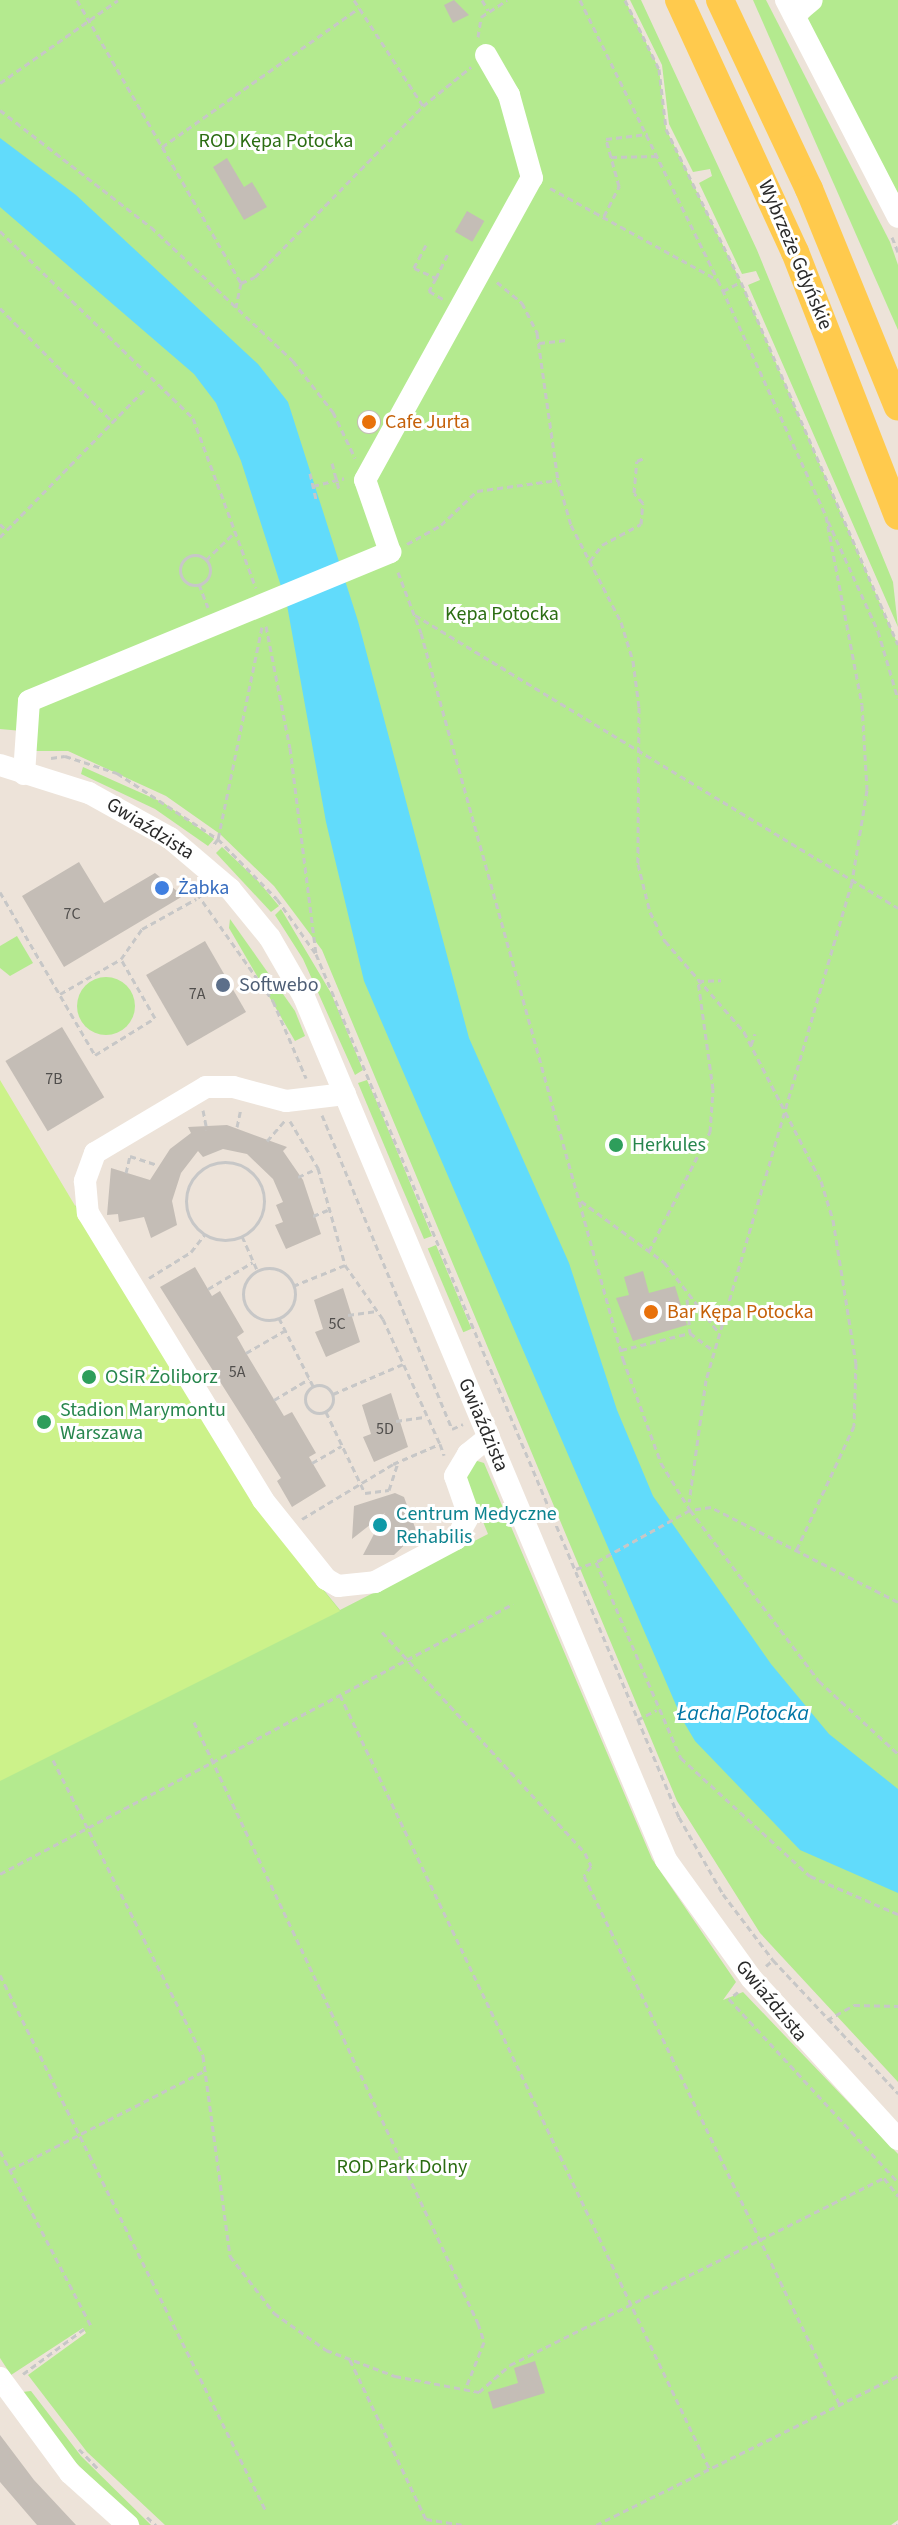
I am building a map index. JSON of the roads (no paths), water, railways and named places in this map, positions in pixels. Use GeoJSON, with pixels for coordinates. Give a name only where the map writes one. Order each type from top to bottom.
{"type":"FeatureCollection","features":[{"type":"Feature","properties":{"kind":"main road","name":"Wybrzeże Gdyńskie"},"geometry":{"type":"LineString","coordinates":[[679,0],[795,252],[898,516]]}},
{"type":"Feature","properties":{"kind":"main road","name":"Wybrzeże Gdyńskie"},"geometry":{"type":"LineString","coordinates":[[720,0],[809,189],[898,407]]}},
{"type":"Feature","properties":{"kind":"street"},"geometry":{"type":"LineString","coordinates":[[812,0],[790,8],[898,217]]}},
{"type":"Feature","properties":{"kind":"street"},"geometry":{"type":"LineString","coordinates":[[25,764],[29,701],[390,552],[365,480],[532,178],[509,95],[486,55]]}},
{"type":"Feature","properties":{"kind":"street","name":"Gwiaździsta"},"geometry":{"type":"LineString","coordinates":[[0,773],[25,764]]}},
{"type":"Feature","properties":{"kind":"street","name":"Gwiaździsta"},"geometry":{"type":"LineString","coordinates":[[0,765],[25,764],[131,814],[170,838],[230,889],[270,938],[304,997],[666,1860],[751,1978],[898,2139]]}},
{"type":"Feature","properties":{"kind":"street"},"geometry":{"type":"LineString","coordinates":[[345,1094],[286,1101],[233,1087],[206,1087],[95,1153],[85,1181],[98,1235],[286,1529],[326,1579],[338,1586],[375,1582],[465,1530],[469,1516],[457,1472],[484,1427]]}},
{"type":"Feature","properties":{"kind":"street"},"geometry":{"type":"LineString","coordinates":[[0,2378],[70,2473],[132,2516]]}},
{"type":"Feature","properties":{"kind":"water","name":"Łacha Potocka"},"geometry":{"type":"Polygon","coordinates":[[[0,138],[76,195],[258,364],[288,402],[358,621],[469,1038],[569,1263],[617,1410],[653,1496],[771,1664],[829,1734],[898,1789],[898,1893],[800,1850],[695,1741],[682,1719],[364,981],[326,822],[287,605],[241,461],[216,403],[194,374],[0,207],[0,138]]]}},
{"type":"Feature","properties":{"kind":"place","name":"Cafe Jurta"},"geometry":{"type":"Point","coordinates":[369,422]}},
{"type":"Feature","properties":{"kind":"place","name":"Żabka"},"geometry":{"type":"Point","coordinates":[162,888]}},
{"type":"Feature","properties":{"kind":"place","name":"Softwebo"},"geometry":{"type":"Point","coordinates":[223,985]}},
{"type":"Feature","properties":{"kind":"place","name":"Herkules"},"geometry":{"type":"Point","coordinates":[616,1145]}},
{"type":"Feature","properties":{"kind":"place","name":"Bar Kępa Potocka"},"geometry":{"type":"Point","coordinates":[651,1312]}},
{"type":"Feature","properties":{"kind":"place","name":"OSiR Żoliborz"},"geometry":{"type":"Point","coordinates":[89,1377]}},
{"type":"Feature","properties":{"kind":"place","name":"Stadion Marymontu Warszawa"},"geometry":{"type":"Point","coordinates":[44,1422]}},
{"type":"Feature","properties":{"kind":"place","name":"Centrum Medyczne Rehabilis"},"geometry":{"type":"Point","coordinates":[380,1525]}},
{"type":"Feature","properties":{"kind":"park label","name":"ROD Kępa Potocka"},"geometry":{"type":"Point","coordinates":[276,141]}},
{"type":"Feature","properties":{"kind":"park label","name":"Kępa Potocka"},"geometry":{"type":"Point","coordinates":[502,614]}},
{"type":"Feature","properties":{"kind":"park label","name":"ROD Park Dolny"},"geometry":{"type":"Point","coordinates":[402,2167]}}]}
